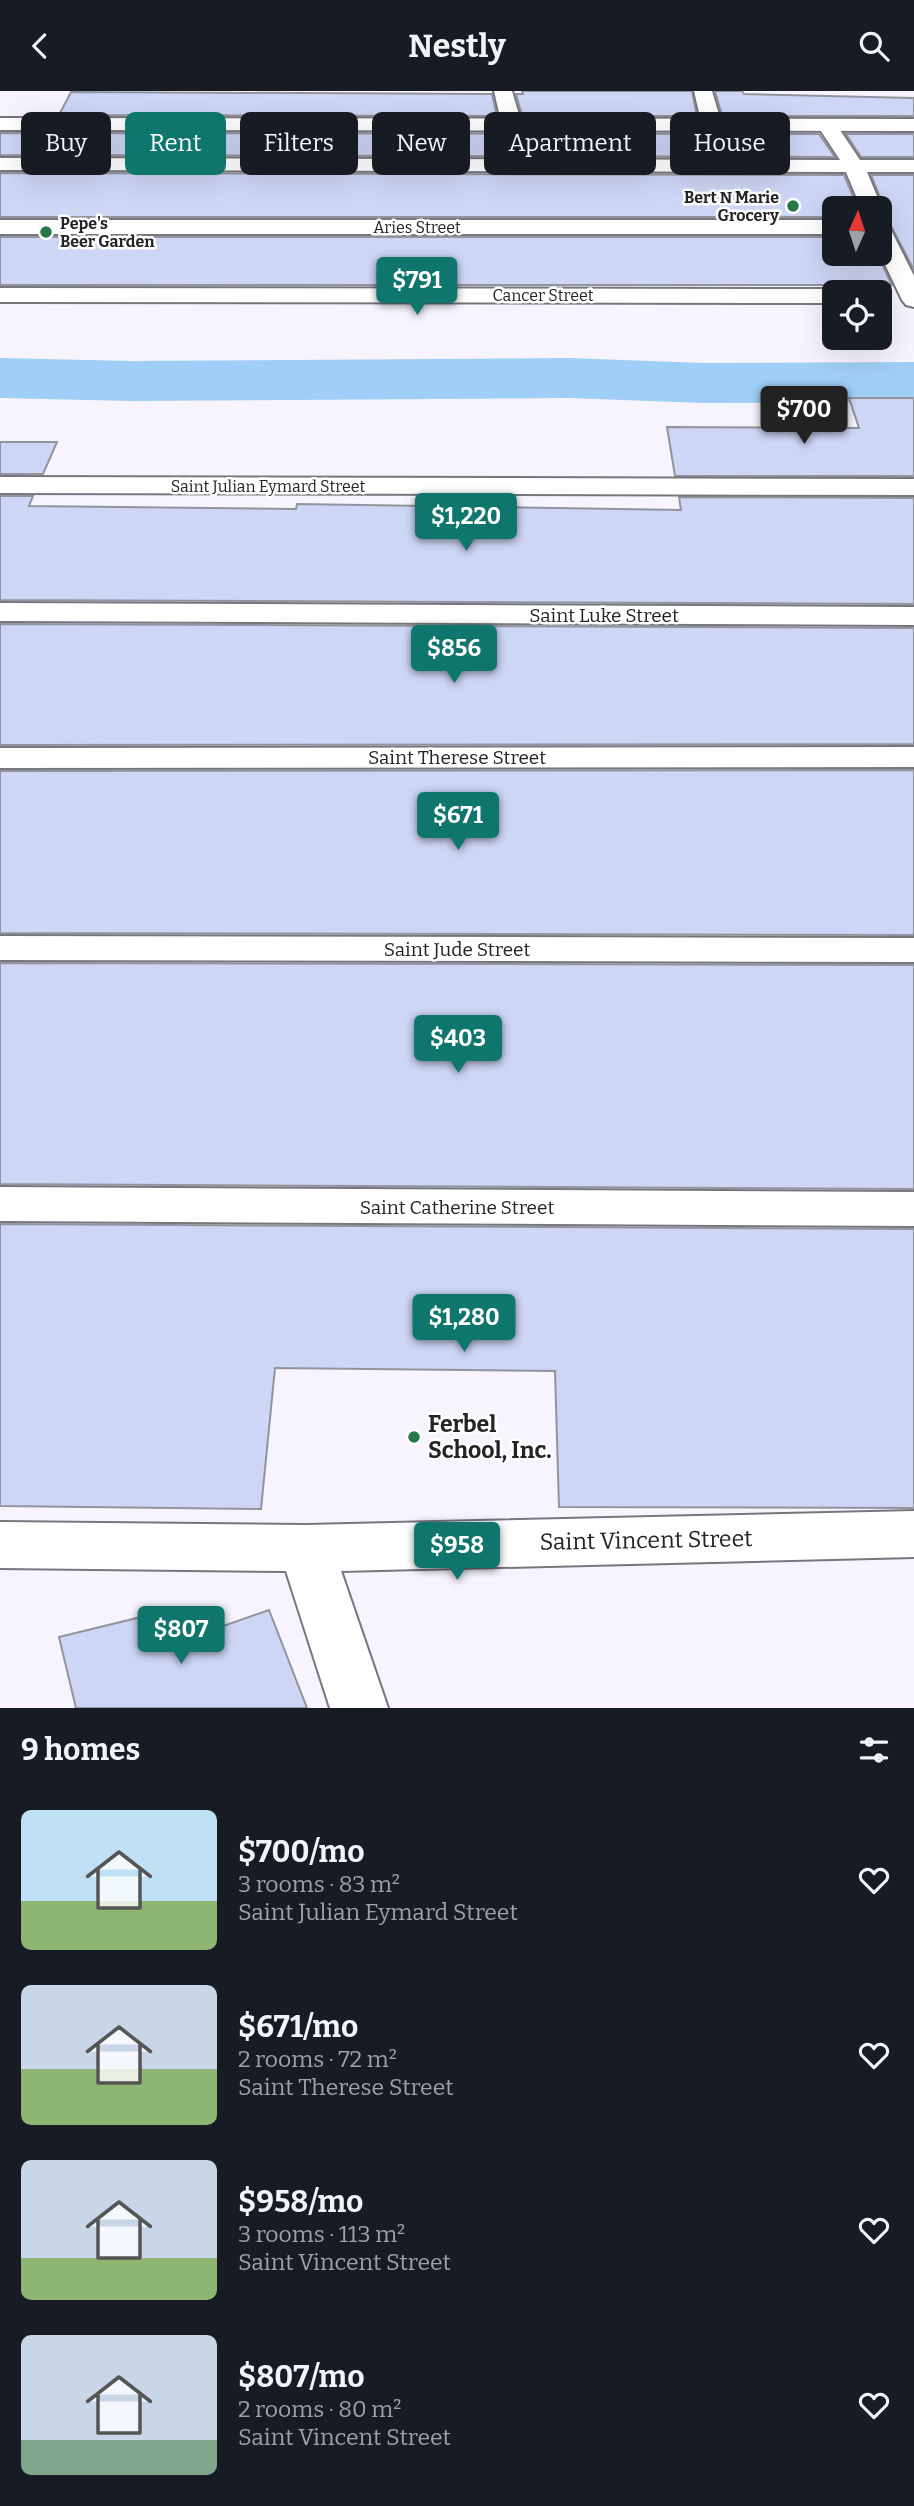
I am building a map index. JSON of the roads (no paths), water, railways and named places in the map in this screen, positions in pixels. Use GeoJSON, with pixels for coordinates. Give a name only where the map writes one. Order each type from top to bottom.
{"type":"FeatureCollection","features":[{"type":"Feature","properties":{"kind":"street"},"geometry":{"type":"LineString","coordinates":[[503,91],[509,112]]}},
{"type":"Feature","properties":{"kind":"street"},"geometry":{"type":"LineString","coordinates":[[703,91],[709,112]]}},
{"type":"Feature","properties":{"kind":"street"},"geometry":{"type":"LineString","coordinates":[[0,124],[484,125]]}},
{"type":"Feature","properties":{"kind":"street"},"geometry":{"type":"LineString","coordinates":[[790,125],[914,125]]}},
{"type":"Feature","properties":{"kind":"street"},"geometry":{"type":"LineString","coordinates":[[827,125],[854,166],[866,196]]}},
{"type":"Feature","properties":{"kind":"street"},"geometry":{"type":"LineString","coordinates":[[0,164],[914,166]]}},
{"type":"Feature","properties":{"kind":"street","name":"Aries Street"},"geometry":{"type":"LineString","coordinates":[[0,227],[822,227]]}},
{"type":"Feature","properties":{"kind":"street"},"geometry":{"type":"LineString","coordinates":[[892,243],[907,297]]}},
{"type":"Feature","properties":{"kind":"street","name":"Cancer Street"},"geometry":{"type":"LineString","coordinates":[[0,295],[822,296]]}},
{"type":"Feature","properties":{"kind":"street","name":"Saint Julian Eymard Street"},"geometry":{"type":"LineString","coordinates":[[0,485],[914,487]]}},
{"type":"Feature","properties":{"kind":"street","name":"Saint Luke Street"},"geometry":{"type":"LineString","coordinates":[[0,612],[914,616]]}},
{"type":"Feature","properties":{"kind":"street","name":"Saint Therese Street"},"geometry":{"type":"LineString","coordinates":[[0,758],[914,757]]}},
{"type":"Feature","properties":{"kind":"street","name":"Saint Jude Street"},"geometry":{"type":"LineString","coordinates":[[0,949],[914,950]]}},
{"type":"Feature","properties":{"kind":"street","name":"Saint Catherine Street"},"geometry":{"type":"LineString","coordinates":[[0,1204],[914,1209]]}},
{"type":"Feature","properties":{"kind":"street","name":"Saint Vincent Street"},"geometry":{"type":"LineString","coordinates":[[0,1545],[306,1548],[914,1534]]}},
{"type":"Feature","properties":{"kind":"street"},"geometry":{"type":"LineString","coordinates":[[306,1548],[359,1708]]}},
{"type":"Feature","properties":{"kind":"waterway"},"geometry":{"type":"LineString","coordinates":[[0,378],[131,381],[569,378],[704,383],[914,382]]}},
{"type":"Feature","properties":{"kind":"place","name":"Bert N Marie Grocery"},"geometry":{"type":"Point","coordinates":[793,206]}},
{"type":"Feature","properties":{"kind":"place","name":"Pepe's Beer Garden"},"geometry":{"type":"Point","coordinates":[46,232]}},
{"type":"Feature","properties":{"kind":"place","name":"Ferbel School, Inc."},"geometry":{"type":"Point","coordinates":[414,1437]}}]}
